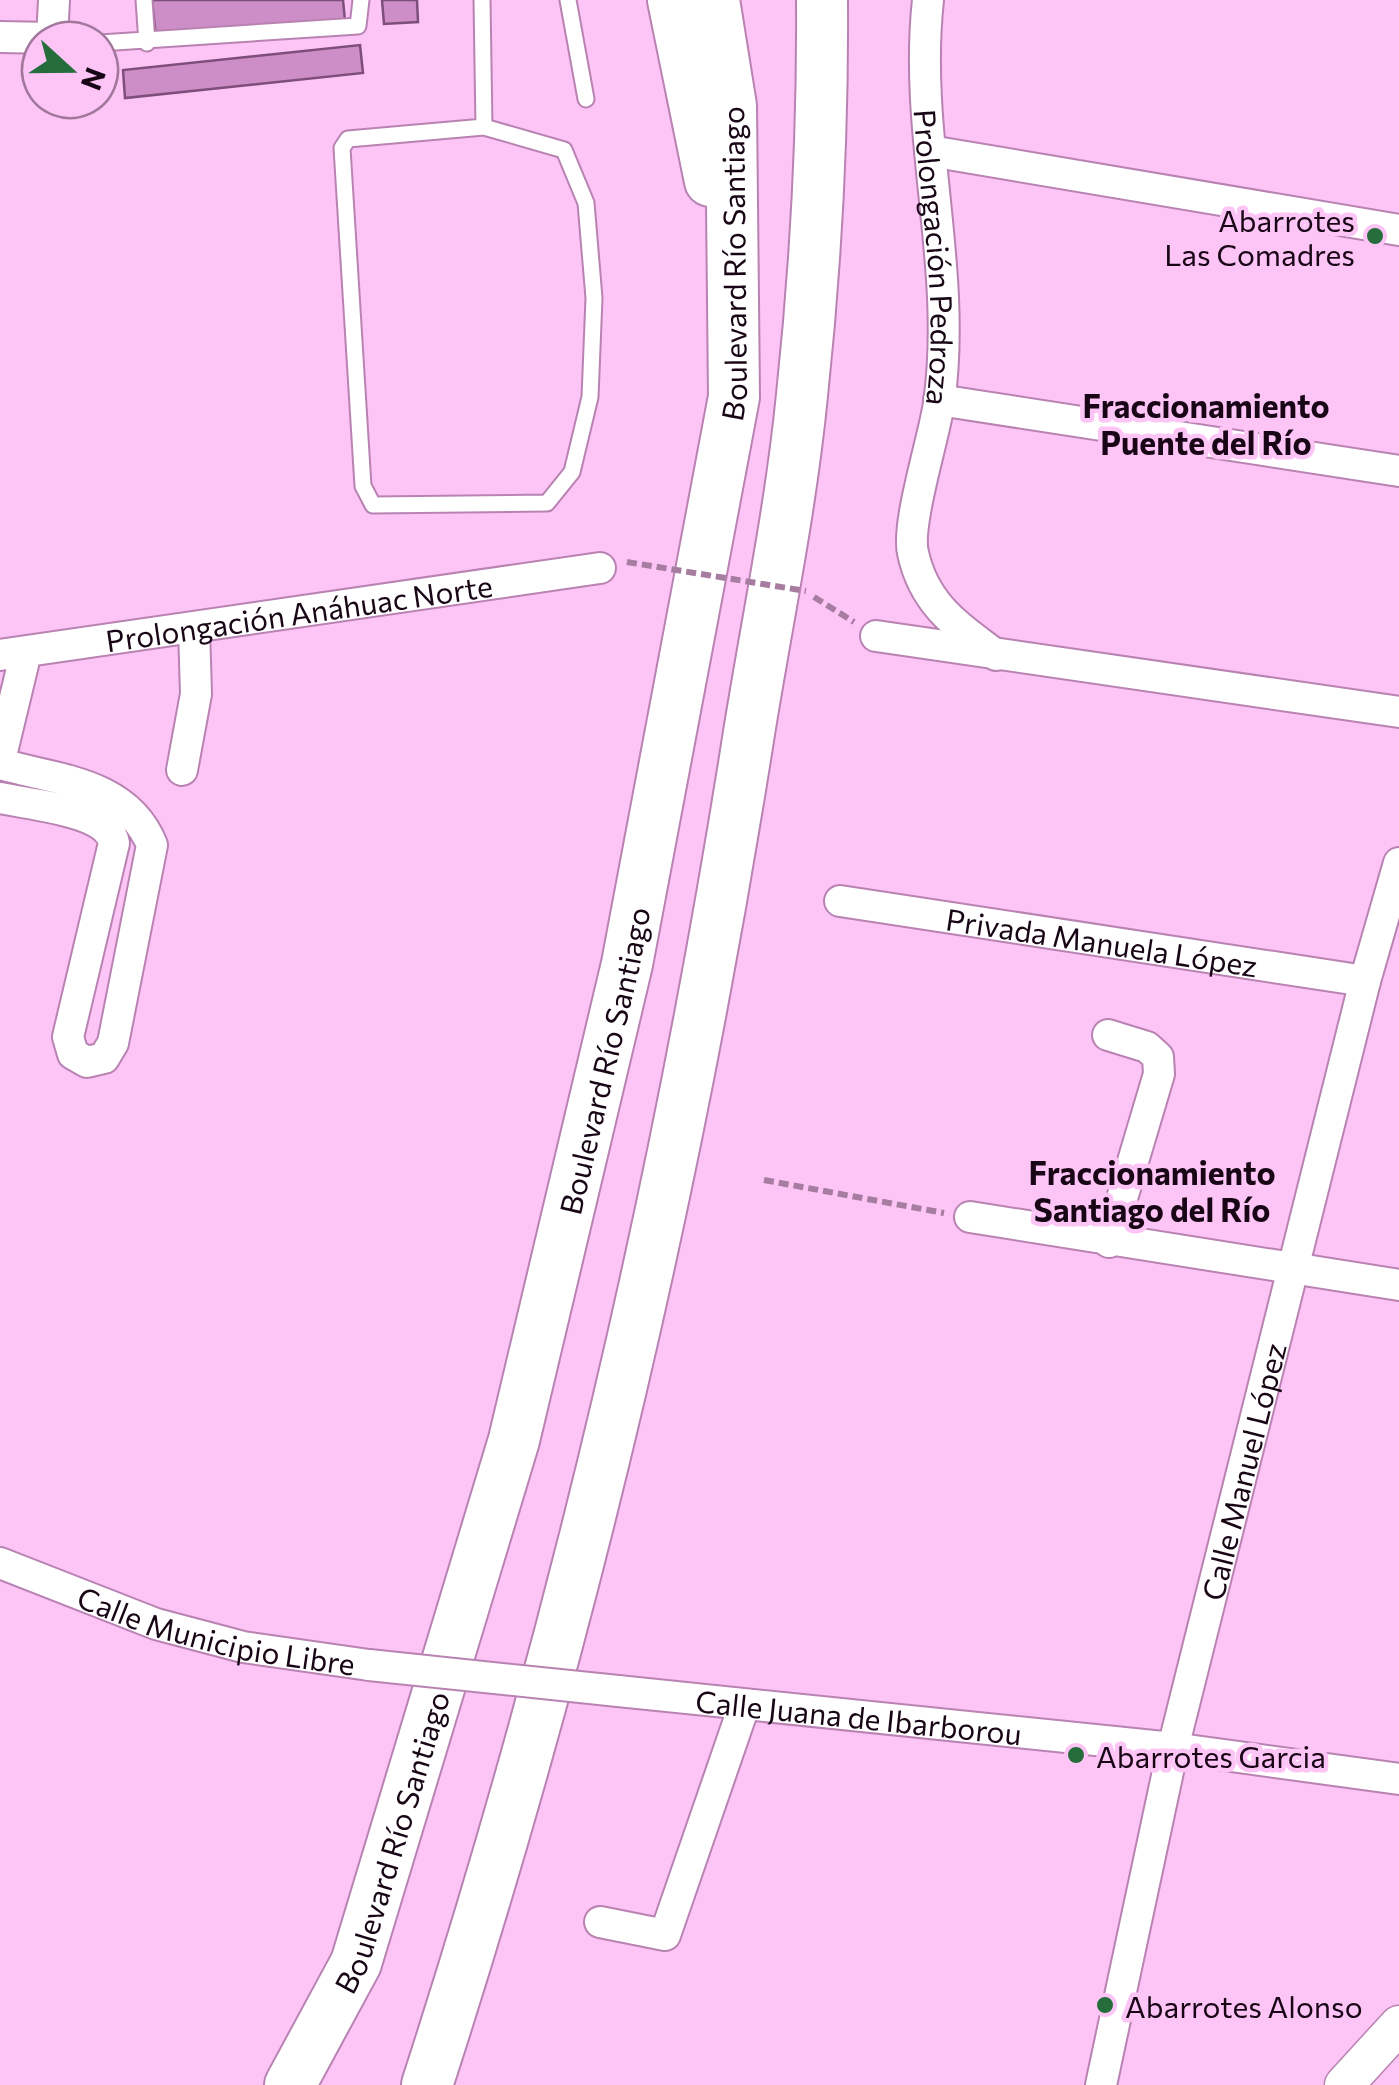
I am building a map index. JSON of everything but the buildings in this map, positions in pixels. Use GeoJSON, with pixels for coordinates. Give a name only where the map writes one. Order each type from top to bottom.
{"type":"FeatureCollection","features":[{"type":"Feature","properties":{"kind":"main road"},"geometry":{"type":"LineString","coordinates":[[673,0],[733,278]]}},
{"type":"Feature","properties":{"kind":"main road","name":"Boulevard Río Santiago"},"geometry":{"type":"LineString","coordinates":[[290,2085],[356,1963],[514,1440],[627,964],[734,397],[730,106],[714,0]]}},
{"type":"Feature","properties":{"kind":"main road"},"geometry":{"type":"LineString","coordinates":[[427,2085],[483,1912],[604,1470],[710,983],[802,398],[822,110],[822,0]]}},
{"type":"Feature","properties":{"kind":"street","name":"Prolongación Pedroza"},"geometry":{"type":"LineString","coordinates":[[928,0],[922,96],[942,248],[939,400],[911,546],[920,581],[939,612],[996,656]]}},
{"type":"Feature","properties":{"kind":"street"},"geometry":{"type":"LineString","coordinates":[[930,151],[1399,230]]}},
{"type":"Feature","properties":{"kind":"street"},"geometry":{"type":"LineString","coordinates":[[939,400],[1399,471]]}},
{"type":"Feature","properties":{"kind":"street","name":"Prolongación Anáhuac Norte"},"geometry":{"type":"LineString","coordinates":[[13,654],[614,565]]}},
{"type":"Feature","properties":{"kind":"street"},"geometry":{"type":"LineString","coordinates":[[182,770],[196,694],[194,628]]}},
{"type":"Feature","properties":{"kind":"street"},"geometry":{"type":"LineString","coordinates":[[876,636],[1399,712]]}},
{"type":"Feature","properties":{"kind":"street"},"geometry":{"type":"LineString","coordinates":[[0,798],[99,820],[112,831],[114,843],[68,1037],[73,1054],[86,1062],[104,1058],[113,1043],[152,845],[141,818],[105,792],[0,762],[13,654]]}},
{"type":"Feature","properties":{"kind":"street"},"geometry":{"type":"LineString","coordinates":[[112,831],[141,818]]}},
{"type":"Feature","properties":{"kind":"street","name":"Calle Manuel López"},"geometry":{"type":"LineString","coordinates":[[1102,2085],[1174,1748],[1365,981],[1399,864]]}},
{"type":"Feature","properties":{"kind":"street","name":"Privada Manuela López"},"geometry":{"type":"LineString","coordinates":[[840,901],[1365,981]]}},
{"type":"Feature","properties":{"kind":"street"},"geometry":{"type":"LineString","coordinates":[[1108,1035],[1147,1048],[1158,1057],[1159,1074],[1109,1242]]}},
{"type":"Feature","properties":{"kind":"street"},"geometry":{"type":"LineString","coordinates":[[970,1217],[1109,1242],[1399,1284]]}},
{"type":"Feature","properties":{"kind":"street","name":"Calle Municipio Libre"},"geometry":{"type":"LineString","coordinates":[[0,1563],[156,1624],[243,1648],[618,1690]]}},
{"type":"Feature","properties":{"kind":"street","name":"Calle Juana de Ibarborou"},"geometry":{"type":"LineString","coordinates":[[618,1690],[1174,1748],[1399,1779]]}},
{"type":"Feature","properties":{"kind":"street"},"geometry":{"type":"LineString","coordinates":[[600,1922],[666,1935],[744,1706]]}},
{"type":"Feature","properties":{"kind":"street"},"geometry":{"type":"LineString","coordinates":[[1344,2085],[1399,2025]]}},
{"type":"Feature","properties":{"kind":"lane"},"geometry":{"type":"LineString","coordinates":[[144,0],[147,42]]}},
{"type":"Feature","properties":{"kind":"lane"},"geometry":{"type":"LineString","coordinates":[[120,43],[358,26],[360,0]]}},
{"type":"Feature","properties":{"kind":"lane"},"geometry":{"type":"LineString","coordinates":[[482,0],[484,126]]}},
{"type":"Feature","properties":{"kind":"lane"},"geometry":{"type":"LineString","coordinates":[[568,0],[586,98]]}},
{"type":"Feature","properties":{"kind":"lane"},"geometry":{"type":"LineString","coordinates":[[484,126],[564,150],[586,203],[594,298],[591,377],[572,472],[546,503],[372,505],[363,486],[342,148],[348,139],[484,126]]}},
{"type":"Feature","properties":{"kind":"path"},"geometry":{"type":"LineString","coordinates":[[614,565],[806,592],[876,636]]}},
{"type":"Feature","properties":{"kind":"path"},"geometry":{"type":"LineString","coordinates":[[764,1180],[970,1217]]}},
{"type":"Feature","properties":{"kind":"place","name":"Abarrotes Las Comadres"},"geometry":{"type":"Point","coordinates":[1375,236]}},
{"type":"Feature","properties":{"kind":"place","name":"Abarrotes Garcia"},"geometry":{"type":"Point","coordinates":[1076,1755]}},
{"type":"Feature","properties":{"kind":"place","name":"Abarrotes Alonso"},"geometry":{"type":"Point","coordinates":[1105,2005]}},
{"type":"Feature","properties":{"kind":"district","name":"Fraccionamiento Puente del Río"},"geometry":{"type":"Point","coordinates":[1206,424]}},
{"type":"Feature","properties":{"kind":"district","name":"Fraccionamiento Santiago del Río"},"geometry":{"type":"Point","coordinates":[1152,1190]}}]}
